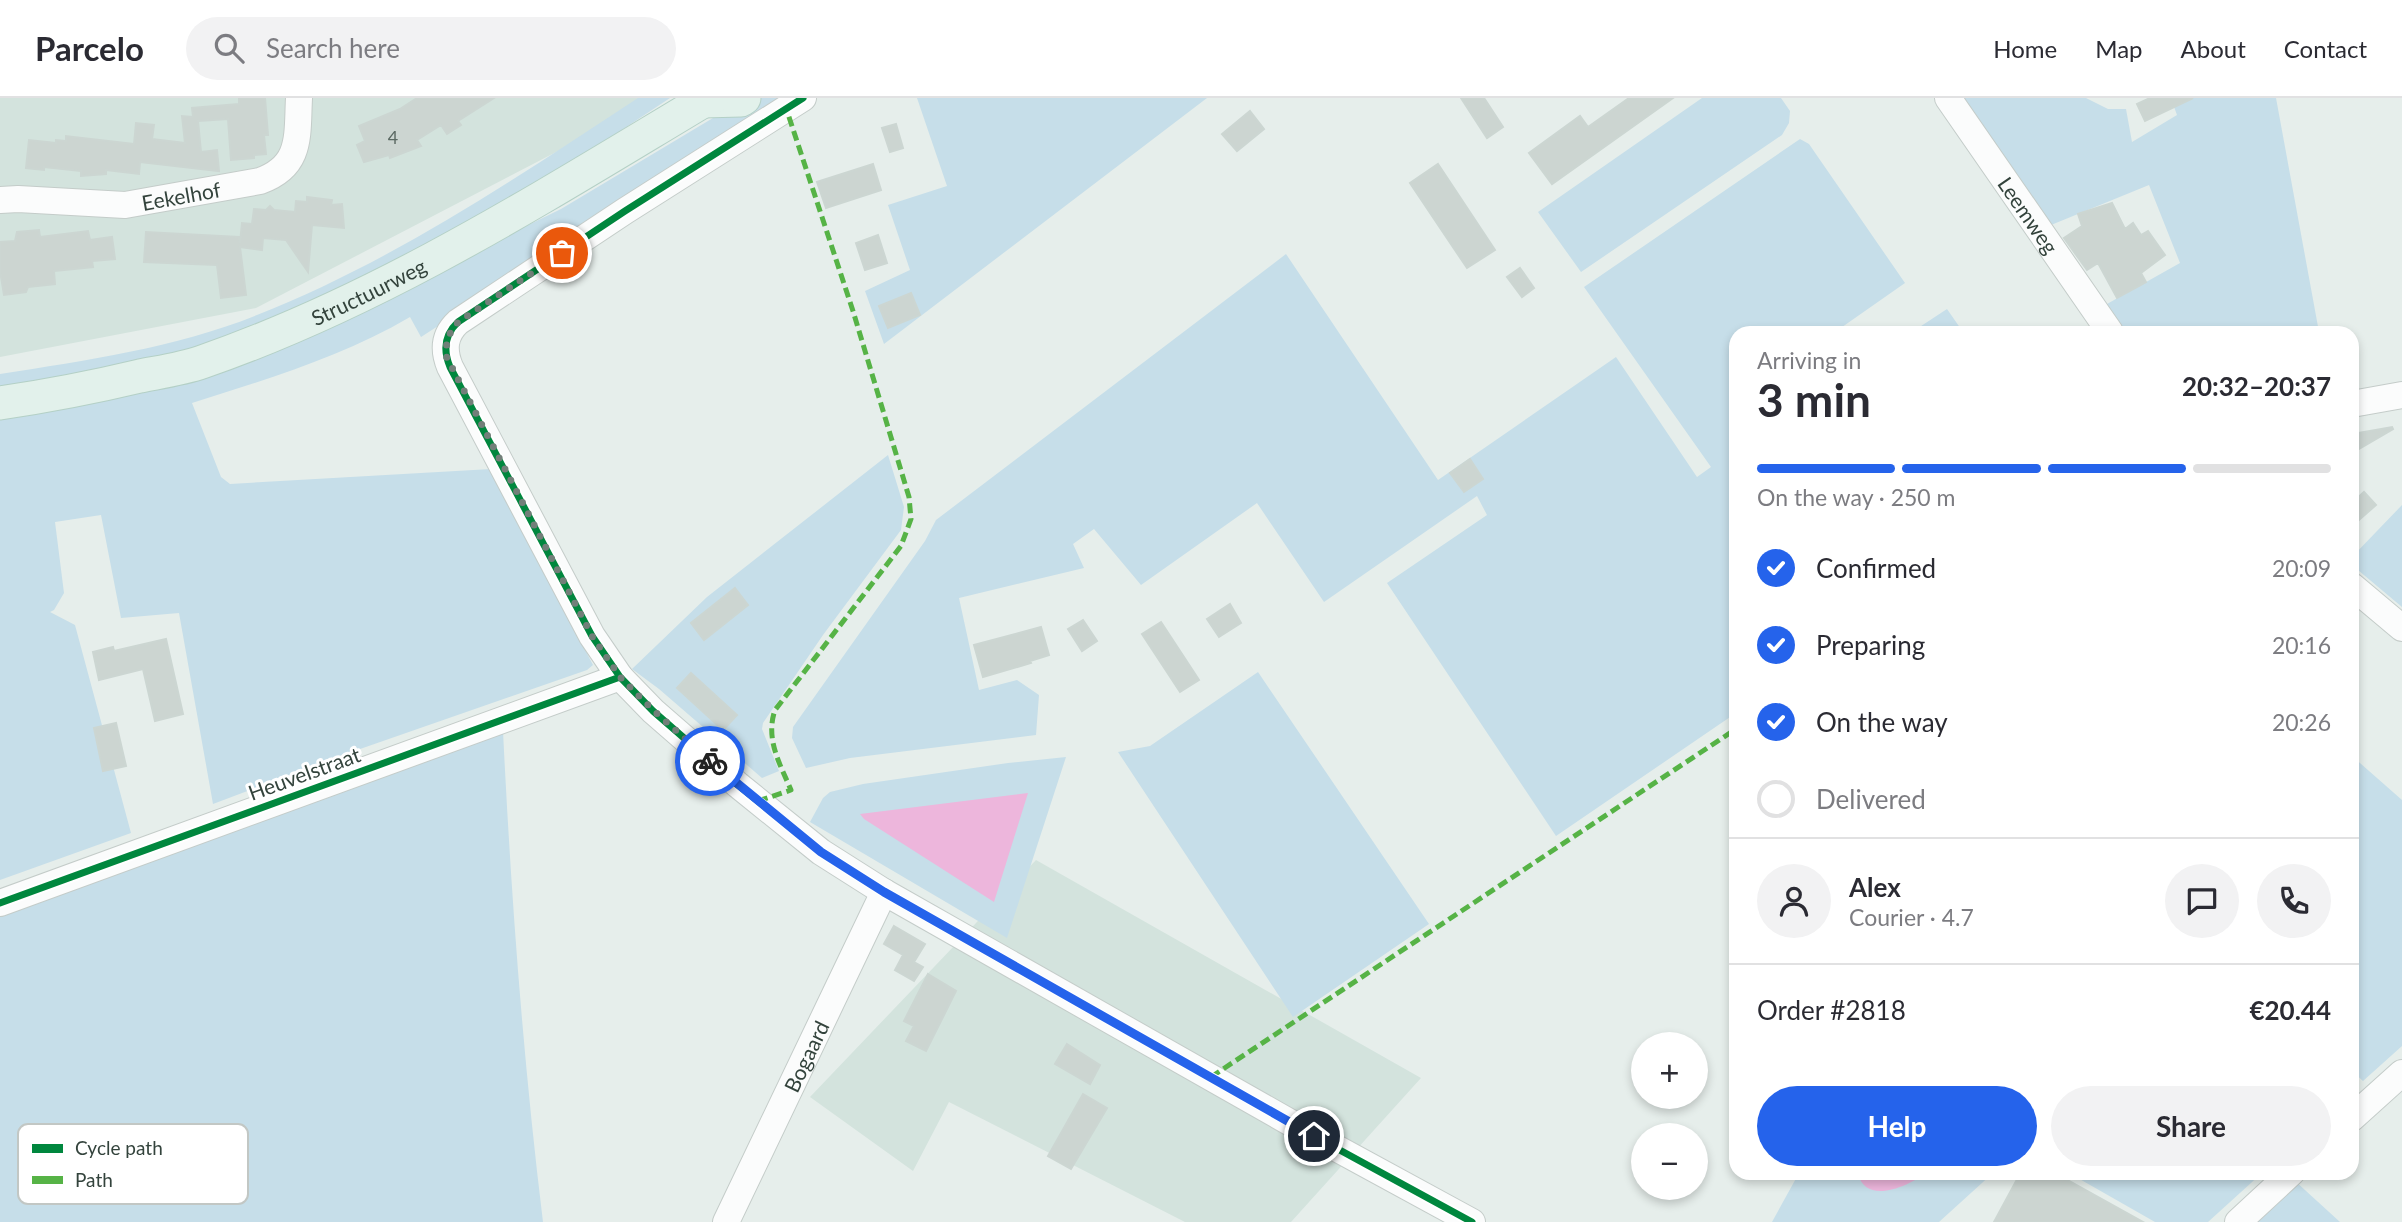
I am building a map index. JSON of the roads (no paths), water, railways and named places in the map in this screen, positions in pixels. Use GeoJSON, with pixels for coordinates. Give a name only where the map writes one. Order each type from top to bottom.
{"type":"FeatureCollection","features":[{"type":"Feature","properties":{"kind":"main road","name":"Structuurweg"},"geometry":{"type":"LineString","coordinates":[[0,403],[64,393],[200,363],[333,311],[503,221],[707,99],[744,98]]}},
{"type":"Feature","properties":{"kind":"street","name":"Eekelhof"},"geometry":{"type":"LineString","coordinates":[[0,200],[125,205],[260,181],[285,168],[294,151],[299,98]]}},
{"type":"Feature","properties":{"kind":"street"},"geometry":{"type":"LineString","coordinates":[[803,98],[625,211],[458,322],[450,331],[446,344],[450,367],[592,636],[620,677],[653,710],[738,785],[821,852],[884,892],[1314,1136],[1472,1222]]}},
{"type":"Feature","properties":{"kind":"street","name":"Leemweg"},"geometry":{"type":"LineString","coordinates":[[1948,98],[2106,326]]}},
{"type":"Feature","properties":{"kind":"street"},"geometry":{"type":"LineString","coordinates":[[2359,403],[2402,395]]}},
{"type":"Feature","properties":{"kind":"street"},"geometry":{"type":"LineString","coordinates":[[2359,592],[2402,628]]}},
{"type":"Feature","properties":{"kind":"street","name":"Heuvelstraat"},"geometry":{"type":"LineString","coordinates":[[0,903],[620,677]]}},
{"type":"Feature","properties":{"kind":"street","name":"Bogaard"},"geometry":{"type":"LineString","coordinates":[[726,1222],[884,892]]}},
{"type":"Feature","properties":{"kind":"street"},"geometry":{"type":"LineString","coordinates":[[2359,1112],[2402,1073]]}},
{"type":"Feature","properties":{"kind":"street"},"geometry":{"type":"LineString","coordinates":[[2238,1222],[2283,1180]]}}]}
